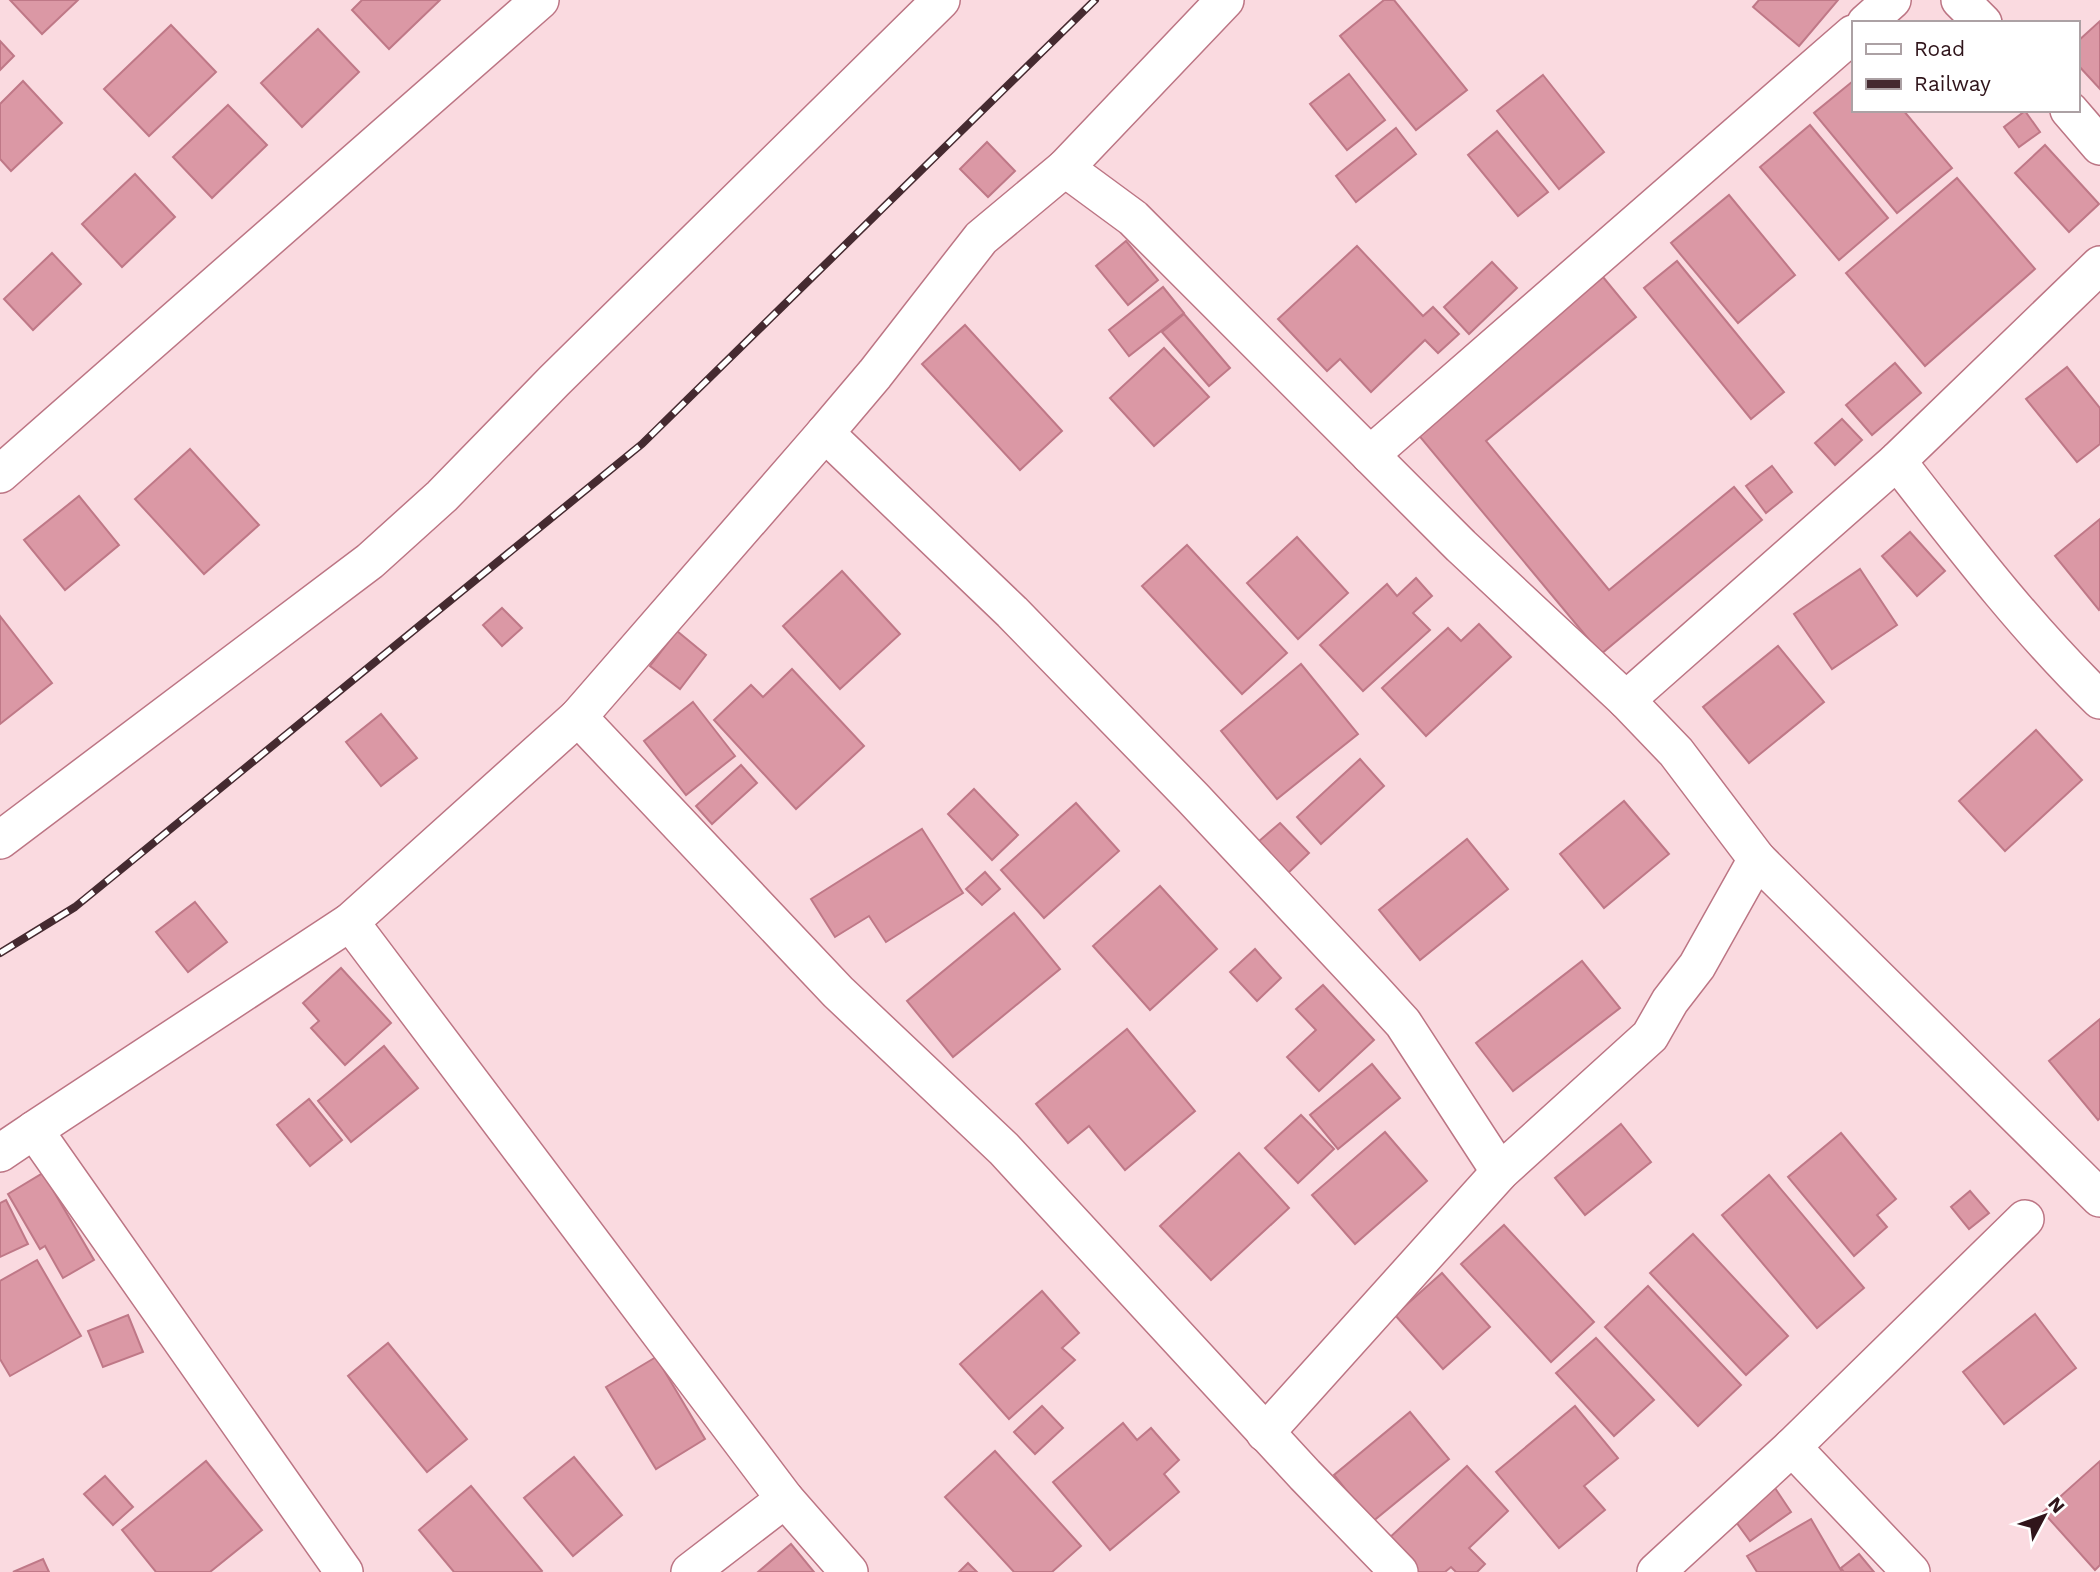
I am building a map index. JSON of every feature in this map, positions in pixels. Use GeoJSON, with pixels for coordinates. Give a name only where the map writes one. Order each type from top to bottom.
{"type":"FeatureCollection","features":[{"type":"Feature","properties":{"kind":"street"},"geometry":{"type":"LineString","coordinates":[[0,474],[540,0]]}},
{"type":"Feature","properties":{"kind":"street"},"geometry":{"type":"LineString","coordinates":[[0,840],[370,561],[442,496],[554,381],[941,0]]}},
{"type":"Feature","properties":{"kind":"street"},"geometry":{"type":"LineString","coordinates":[[0,1153],[350,922],[578,717],[875,374],[981,237],[1065,168],[1225,0]]}},
{"type":"Feature","properties":{"kind":"street"},"geometry":{"type":"LineString","coordinates":[[1868,21],[1892,0]]}},
{"type":"Feature","properties":{"kind":"street"},"geometry":{"type":"LineString","coordinates":[[1960,0],[1981,21]]}},
{"type":"Feature","properties":{"kind":"street"},"geometry":{"type":"LineString","coordinates":[[1370,455],[1852,35]]}},
{"type":"Feature","properties":{"kind":"street"},"geometry":{"type":"LineString","coordinates":[[2071,112],[2100,146]]}},
{"type":"Feature","properties":{"kind":"street"},"geometry":{"type":"LineString","coordinates":[[1065,168],[1133,218],[1461,545],[1626,700],[1676,752],[1757,859],[2100,1198]]}},
{"type":"Feature","properties":{"kind":"street"},"geometry":{"type":"LineString","coordinates":[[1626,700],[1897,461],[2100,265]]}},
{"type":"Feature","properties":{"kind":"street"},"geometry":{"type":"LineString","coordinates":[[825,433],[1012,612],[1194,798],[1372,989],[1402,1023],[1500,1172]]}},
{"type":"Feature","properties":{"kind":"street"},"geometry":{"type":"LineString","coordinates":[[1897,461],[2007,599],[2062,662],[2100,699]]}},
{"type":"Feature","properties":{"kind":"street"},"geometry":{"type":"LineString","coordinates":[[578,717],[838,992],[1004,1149],[1265,1433],[1399,1572]]}},
{"type":"Feature","properties":{"kind":"street"},"geometry":{"type":"LineString","coordinates":[[1265,1433],[1500,1172],[1650,1036],[1670,1001],[1697,966],[1757,859]]}},
{"type":"Feature","properties":{"kind":"street"},"geometry":{"type":"LineString","coordinates":[[350,922],[785,1499],[849,1572]]}},
{"type":"Feature","properties":{"kind":"street"},"geometry":{"type":"LineString","coordinates":[[34,1130],[344,1572]]}},
{"type":"Feature","properties":{"kind":"street"},"geometry":{"type":"LineString","coordinates":[[1656,1572],[1792,1447],[2025,1219]]}},
{"type":"Feature","properties":{"kind":"street"},"geometry":{"type":"LineString","coordinates":[[1792,1447],[1912,1572]]}},
{"type":"Feature","properties":{"kind":"street"},"geometry":{"type":"LineString","coordinates":[[690,1572],[785,1499]]}},
{"type":"Feature","properties":{"kind":"building"},"geometry":{"type":"Polygon","coordinates":[[[10,0],[78,0],[42,34],[10,0]]]}},
{"type":"Feature","properties":{"kind":"building"},"geometry":{"type":"Polygon","coordinates":[[[362,0],[440,0],[389,49],[352,10],[362,0]]]}},
{"type":"Feature","properties":{"kind":"building"},"geometry":{"type":"Polygon","coordinates":[[[1384,0],[1394,0],[1467,90],[1416,130],[1340,36],[1384,0]]]}},
{"type":"Feature","properties":{"kind":"building"},"geometry":{"type":"Polygon","coordinates":[[[1759,0],[1838,0],[1799,46],[1753,7],[1759,0]]]}},
{"type":"Feature","properties":{"kind":"building"},"geometry":{"type":"Polygon","coordinates":[[[2100,21],[2100,89],[2079,66],[2079,40],[2100,21]]]}},
{"type":"Feature","properties":{"kind":"building"},"geometry":{"type":"Polygon","coordinates":[[[171,25],[216,72],[149,136],[104,89],[171,25]]]}},
{"type":"Feature","properties":{"kind":"building"},"geometry":{"type":"Polygon","coordinates":[[[318,29],[359,72],[302,127],[261,83],[318,29]]]}},
{"type":"Feature","properties":{"kind":"building"},"geometry":{"type":"Polygon","coordinates":[[[0,41],[14,56],[0,70],[0,41]]]}},
{"type":"Feature","properties":{"kind":"building"},"geometry":{"type":"Polygon","coordinates":[[[1349,74],[1385,120],[1347,150],[1310,104],[1349,74]]]}},
{"type":"Feature","properties":{"kind":"building"},"geometry":{"type":"Polygon","coordinates":[[[1543,75],[1604,152],[1559,189],[1497,111],[1543,75]]]}},
{"type":"Feature","properties":{"kind":"building"},"geometry":{"type":"Polygon","coordinates":[[[23,81],[62,123],[11,171],[0,159],[0,104],[23,81]]]}},
{"type":"Feature","properties":{"kind":"building"},"geometry":{"type":"Polygon","coordinates":[[[1852,82],[1852,112],[1905,112],[1952,168],[1897,213],[1814,113],[1852,82]]]}},
{"type":"Feature","properties":{"kind":"building"},"geometry":{"type":"Polygon","coordinates":[[[228,105],[267,145],[212,198],[173,157],[228,105]]]}},
{"type":"Feature","properties":{"kind":"building"},"geometry":{"type":"Polygon","coordinates":[[[2026,112],[2040,132],[2019,147],[2004,127],[2026,112]]]}},
{"type":"Feature","properties":{"kind":"building"},"geometry":{"type":"Polygon","coordinates":[[[1810,125],[1888,218],[1839,260],[1760,167],[1810,125]]]}},
{"type":"Feature","properties":{"kind":"building"},"geometry":{"type":"Polygon","coordinates":[[[1396,128],[1416,154],[1356,202],[1336,176],[1396,128]]]}},
{"type":"Feature","properties":{"kind":"building"},"geometry":{"type":"Polygon","coordinates":[[[1497,131],[1548,192],[1518,216],[1468,155],[1497,131]]]}},
{"type":"Feature","properties":{"kind":"building"},"geometry":{"type":"Polygon","coordinates":[[[987,142],[1015,171],[988,197],[960,169],[987,142]]]}},
{"type":"Feature","properties":{"kind":"building"},"geometry":{"type":"Polygon","coordinates":[[[2045,145],[2099,204],[2069,232],[2015,173],[2045,145]]]}},
{"type":"Feature","properties":{"kind":"building"},"geometry":{"type":"Polygon","coordinates":[[[135,174],[175,217],[122,267],[82,224],[135,174]]]}},
{"type":"Feature","properties":{"kind":"building"},"geometry":{"type":"Polygon","coordinates":[[[1957,178],[2035,269],[1925,366],[1846,273],[1957,178]]]}},
{"type":"Feature","properties":{"kind":"building"},"geometry":{"type":"Polygon","coordinates":[[[1729,195],[1795,275],[1738,323],[1671,243],[1729,195]]]}},
{"type":"Feature","properties":{"kind":"building"},"geometry":{"type":"Polygon","coordinates":[[[1126,241],[1158,280],[1128,305],[1096,266],[1126,241]]]}},
{"type":"Feature","properties":{"kind":"building"},"geometry":{"type":"Polygon","coordinates":[[[1357,246],[1423,316],[1433,307],[1459,334],[1438,353],[1425,340],[1371,392],[1340,359],[1327,371],[1278,319],[1357,246]]]}},
{"type":"Feature","properties":{"kind":"building"},"geometry":{"type":"Polygon","coordinates":[[[52,253],[81,284],[33,330],[4,299],[52,253]]]}},
{"type":"Feature","properties":{"kind":"building"},"geometry":{"type":"Polygon","coordinates":[[[1677,261],[1784,392],[1751,419],[1644,288],[1677,261]]]}},
{"type":"Feature","properties":{"kind":"building"},"geometry":{"type":"Polygon","coordinates":[[[1492,262],[1517,288],[1469,334],[1444,307],[1492,262]]]}},
{"type":"Feature","properties":{"kind":"building"},"geometry":{"type":"Polygon","coordinates":[[[1603,277],[1636,317],[1486,441],[1609,590],[1734,487],[1762,520],[1601,654],[1416,432],[1603,277]]]}},
{"type":"Feature","properties":{"kind":"building"},"geometry":{"type":"Polygon","coordinates":[[[1163,287],[1184,313],[1129,356],[1109,330],[1163,287]]]}},
{"type":"Feature","properties":{"kind":"building"},"geometry":{"type":"Polygon","coordinates":[[[1184,314],[1230,368],[1209,386],[1162,332],[1184,314]]]}},
{"type":"Feature","properties":{"kind":"building"},"geometry":{"type":"Polygon","coordinates":[[[965,325],[1062,431],[1020,470],[922,364],[965,325]]]}},
{"type":"Feature","properties":{"kind":"building"},"geometry":{"type":"Polygon","coordinates":[[[1164,348],[1209,397],[1154,446],[1110,398],[1164,348]]]}},
{"type":"Feature","properties":{"kind":"building"},"geometry":{"type":"Polygon","coordinates":[[[1895,363],[1921,393],[1872,435],[1846,405],[1895,363]]]}},
{"type":"Feature","properties":{"kind":"building"},"geometry":{"type":"Polygon","coordinates":[[[2067,367],[2100,408],[2100,444],[2077,462],[2026,399],[2067,367]]]}},
{"type":"Feature","properties":{"kind":"building"},"geometry":{"type":"Polygon","coordinates":[[[1842,419],[1862,440],[1835,465],[1815,443],[1842,419]]]}},
{"type":"Feature","properties":{"kind":"building"},"geometry":{"type":"Polygon","coordinates":[[[190,449],[259,525],[204,574],[135,499],[190,449]]]}},
{"type":"Feature","properties":{"kind":"building"},"geometry":{"type":"Polygon","coordinates":[[[1772,466],[1792,492],[1766,513],[1746,486],[1772,466]]]}},
{"type":"Feature","properties":{"kind":"building"},"geometry":{"type":"Polygon","coordinates":[[[79,496],[119,545],[65,590],[24,540],[79,496]]]}},
{"type":"Feature","properties":{"kind":"building"},"geometry":{"type":"Polygon","coordinates":[[[2100,519],[2100,609],[2099,610],[2055,556],[2100,519]]]}},
{"type":"Feature","properties":{"kind":"building"},"geometry":{"type":"Polygon","coordinates":[[[1910,532],[1945,571],[1917,596],[1882,556],[1910,532]]]}},
{"type":"Feature","properties":{"kind":"building"},"geometry":{"type":"Polygon","coordinates":[[[1297,537],[1348,593],[1298,639],[1247,583],[1297,537]]]}},
{"type":"Feature","properties":{"kind":"building"},"geometry":{"type":"Polygon","coordinates":[[[1187,545],[1287,653],[1242,694],[1142,586],[1187,545]]]}},
{"type":"Feature","properties":{"kind":"building"},"geometry":{"type":"Polygon","coordinates":[[[1860,569],[1897,625],[1832,669],[1794,614],[1860,569]]]}},
{"type":"Feature","properties":{"kind":"building"},"geometry":{"type":"Polygon","coordinates":[[[842,571],[900,634],[840,689],[783,626],[842,571]]]}},
{"type":"Feature","properties":{"kind":"building"},"geometry":{"type":"Polygon","coordinates":[[[1416,578],[1432,596],[1413,613],[1430,630],[1363,691],[1320,645],[1387,584],[1397,596],[1416,578]]]}},
{"type":"Feature","properties":{"kind":"building"},"geometry":{"type":"Polygon","coordinates":[[[502,608],[522,628],[502,646],[483,625],[502,608]]]}},
{"type":"Feature","properties":{"kind":"building"},"geometry":{"type":"Polygon","coordinates":[[[0,616],[52,683],[0,724],[0,616]]]}},
{"type":"Feature","properties":{"kind":"building"},"geometry":{"type":"Polygon","coordinates":[[[1479,624],[1511,657],[1426,736],[1382,688],[1448,628],[1461,641],[1479,624]]]}},
{"type":"Feature","properties":{"kind":"building"},"geometry":{"type":"Polygon","coordinates":[[[677,631],[706,655],[680,689],[650,666],[677,631]]]}},
{"type":"Feature","properties":{"kind":"building"},"geometry":{"type":"Polygon","coordinates":[[[1778,646],[1824,702],[1749,763],[1703,707],[1778,646]]]}},
{"type":"Feature","properties":{"kind":"building"},"geometry":{"type":"Polygon","coordinates":[[[1301,664],[1358,734],[1277,799],[1221,731],[1301,664]]]}},
{"type":"Feature","properties":{"kind":"building"},"geometry":{"type":"Polygon","coordinates":[[[792,669],[864,746],[796,809],[714,720],[751,685],[763,697],[792,669]]]}},
{"type":"Feature","properties":{"kind":"building"},"geometry":{"type":"Polygon","coordinates":[[[693,702],[735,756],[686,795],[644,741],[693,702]]]}},
{"type":"Feature","properties":{"kind":"building"},"geometry":{"type":"Polygon","coordinates":[[[381,714],[417,758],[381,786],[346,742],[381,714]]]}},
{"type":"Feature","properties":{"kind":"building"},"geometry":{"type":"Polygon","coordinates":[[[2036,730],[2082,780],[2005,851],[1959,801],[2036,730]]]}},
{"type":"Feature","properties":{"kind":"building"},"geometry":{"type":"Polygon","coordinates":[[[1360,759],[1384,786],[1321,844],[1297,817],[1360,759]]]}},
{"type":"Feature","properties":{"kind":"building"},"geometry":{"type":"Polygon","coordinates":[[[741,765],[757,783],[712,824],[696,806],[741,765]]]}},
{"type":"Feature","properties":{"kind":"building"},"geometry":{"type":"Polygon","coordinates":[[[974,789],[1018,835],[992,860],[948,814],[974,789]]]}},
{"type":"Feature","properties":{"kind":"building"},"geometry":{"type":"Polygon","coordinates":[[[1624,801],[1669,854],[1604,908],[1560,854],[1624,801]]]}},
{"type":"Feature","properties":{"kind":"building"},"geometry":{"type":"Polygon","coordinates":[[[1076,803],[1119,851],[1044,918],[1001,870],[1076,803]]]}},
{"type":"Feature","properties":{"kind":"building"},"geometry":{"type":"Polygon","coordinates":[[[1280,823],[1309,853],[1287,874],[1258,842],[1280,823]]]}},
{"type":"Feature","properties":{"kind":"building"},"geometry":{"type":"Polygon","coordinates":[[[922,829],[963,893],[886,942],[869,916],[835,937],[811,899],[922,829]]]}},
{"type":"Feature","properties":{"kind":"building"},"geometry":{"type":"Polygon","coordinates":[[[1467,839],[1508,889],[1420,960],[1379,910],[1467,839]]]}},
{"type":"Feature","properties":{"kind":"building"},"geometry":{"type":"Polygon","coordinates":[[[985,872],[1000,889],[982,905],[966,889],[985,872]]]}},
{"type":"Feature","properties":{"kind":"building"},"geometry":{"type":"Polygon","coordinates":[[[1160,886],[1217,949],[1150,1010],[1093,946],[1160,886]]]}},
{"type":"Feature","properties":{"kind":"building"},"geometry":{"type":"Polygon","coordinates":[[[195,902],[227,942],[188,972],[156,932],[195,902]]]}},
{"type":"Feature","properties":{"kind":"building"},"geometry":{"type":"Polygon","coordinates":[[[1014,913],[1060,969],[953,1057],[907,1001],[1014,913]]]}},
{"type":"Feature","properties":{"kind":"building"},"geometry":{"type":"Polygon","coordinates":[[[1255,949],[1281,978],[1257,1001],[1230,972],[1255,949]]]}},
{"type":"Feature","properties":{"kind":"building"},"geometry":{"type":"Polygon","coordinates":[[[1582,961],[1620,1008],[1513,1091],[1476,1043],[1582,961]]]}},
{"type":"Feature","properties":{"kind":"building"},"geometry":{"type":"Polygon","coordinates":[[[341,968],[391,1023],[345,1065],[311,1028],[319,1021],[303,1003],[341,968]]]}},
{"type":"Feature","properties":{"kind":"building"},"geometry":{"type":"Polygon","coordinates":[[[1323,985],[1374,1040],[1319,1091],[1287,1057],[1316,1030],[1296,1009],[1323,985]]]}},
{"type":"Feature","properties":{"kind":"building"},"geometry":{"type":"Polygon","coordinates":[[[2100,1019],[2100,1118],[2098,1120],[2049,1061],[2100,1019]]]}},
{"type":"Feature","properties":{"kind":"building"},"geometry":{"type":"Polygon","coordinates":[[[1127,1029],[1195,1111],[1125,1170],[1089,1126],[1068,1143],[1036,1104],[1127,1029]]]}},
{"type":"Feature","properties":{"kind":"building"},"geometry":{"type":"Polygon","coordinates":[[[384,1046],[418,1088],[351,1142],[318,1101],[384,1046]]]}},
{"type":"Feature","properties":{"kind":"building"},"geometry":{"type":"Polygon","coordinates":[[[1372,1064],[1400,1098],[1338,1149],[1310,1115],[1372,1064]]]}},
{"type":"Feature","properties":{"kind":"building"},"geometry":{"type":"Polygon","coordinates":[[[309,1099],[342,1140],[310,1166],[277,1125],[309,1099]]]}},
{"type":"Feature","properties":{"kind":"building"},"geometry":{"type":"Polygon","coordinates":[[[1301,1115],[1334,1149],[1298,1183],[1265,1148],[1301,1115]]]}},
{"type":"Feature","properties":{"kind":"building"},"geometry":{"type":"Polygon","coordinates":[[[1621,1124],[1651,1162],[1585,1215],[1555,1178],[1621,1124]]]}},
{"type":"Feature","properties":{"kind":"building"},"geometry":{"type":"Polygon","coordinates":[[[1385,1132],[1427,1181],[1355,1244],[1312,1195],[1385,1132]]]}},
{"type":"Feature","properties":{"kind":"building"},"geometry":{"type":"Polygon","coordinates":[[[1841,1133],[1896,1199],[1877,1215],[1887,1227],[1854,1256],[1788,1177],[1841,1133]]]}},
{"type":"Feature","properties":{"kind":"building"},"geometry":{"type":"Polygon","coordinates":[[[1239,1153],[1289,1208],[1211,1280],[1160,1226],[1239,1153]]]}},
{"type":"Feature","properties":{"kind":"building"},"geometry":{"type":"Polygon","coordinates":[[[43,1173],[94,1260],[63,1278],[45,1246],[40,1249],[8,1194],[43,1173]]]}},
{"type":"Feature","properties":{"kind":"building"},"geometry":{"type":"Polygon","coordinates":[[[1769,1175],[1864,1288],[1817,1328],[1722,1215],[1769,1175]]]}},
{"type":"Feature","properties":{"kind":"building"},"geometry":{"type":"Polygon","coordinates":[[[1970,1191],[1989,1213],[1969,1229],[1951,1207],[1970,1191]]]}},
{"type":"Feature","properties":{"kind":"building"},"geometry":{"type":"Polygon","coordinates":[[[6,1200],[28,1244],[0,1257],[0,1203],[6,1200]]]}},
{"type":"Feature","properties":{"kind":"building"},"geometry":{"type":"Polygon","coordinates":[[[1504,1225],[1594,1322],[1551,1362],[1461,1264],[1504,1225]]]}},
{"type":"Feature","properties":{"kind":"building"},"geometry":{"type":"Polygon","coordinates":[[[1693,1234],[1788,1336],[1746,1375],[1650,1273],[1693,1234]]]}},
{"type":"Feature","properties":{"kind":"building"},"geometry":{"type":"Polygon","coordinates":[[[37,1260],[81,1336],[10,1376],[0,1359],[0,1281],[37,1260]]]}},
{"type":"Feature","properties":{"kind":"building"},"geometry":{"type":"Polygon","coordinates":[[[1442,1273],[1490,1327],[1443,1369],[1395,1315],[1442,1273]]]}},
{"type":"Feature","properties":{"kind":"building"},"geometry":{"type":"Polygon","coordinates":[[[1648,1286],[1741,1385],[1698,1426],[1605,1327],[1648,1286]]]}},
{"type":"Feature","properties":{"kind":"building"},"geometry":{"type":"Polygon","coordinates":[[[1042,1291],[1079,1333],[1062,1348],[1075,1360],[1009,1419],[960,1364],[1042,1291]]]}},
{"type":"Feature","properties":{"kind":"building"},"geometry":{"type":"Polygon","coordinates":[[[2035,1314],[2076,1368],[2004,1424],[1963,1372],[2035,1314]]]}},
{"type":"Feature","properties":{"kind":"building"},"geometry":{"type":"Polygon","coordinates":[[[128,1315],[143,1352],[103,1367],[88,1331],[128,1315]]]}},
{"type":"Feature","properties":{"kind":"building"},"geometry":{"type":"Polygon","coordinates":[[[1596,1338],[1654,1400],[1614,1436],[1556,1373],[1596,1338]]]}},
{"type":"Feature","properties":{"kind":"building"},"geometry":{"type":"Polygon","coordinates":[[[388,1343],[467,1439],[427,1472],[348,1376],[388,1343]]]}},
{"type":"Feature","properties":{"kind":"building"},"geometry":{"type":"Polygon","coordinates":[[[656,1357],[705,1439],[656,1469],[606,1387],[656,1357]]]}},
{"type":"Feature","properties":{"kind":"building"},"geometry":{"type":"Polygon","coordinates":[[[1042,1406],[1063,1428],[1035,1454],[1014,1432],[1042,1406]]]}},
{"type":"Feature","properties":{"kind":"building"},"geometry":{"type":"Polygon","coordinates":[[[1575,1406],[1618,1458],[1584,1486],[1605,1510],[1559,1548],[1496,1472],[1575,1406]]]}},
{"type":"Feature","properties":{"kind":"building"},"geometry":{"type":"Polygon","coordinates":[[[1410,1412],[1449,1459],[1372,1522],[1334,1475],[1410,1412]]]}},
{"type":"Feature","properties":{"kind":"building"},"geometry":{"type":"Polygon","coordinates":[[[1123,1423],[1137,1440],[1151,1428],[1179,1460],[1164,1474],[1179,1492],[1110,1550],[1053,1482],[1123,1423]]]}},
{"type":"Feature","properties":{"kind":"building"},"geometry":{"type":"Polygon","coordinates":[[[995,1451],[1081,1546],[1052,1572],[1014,1572],[945,1497],[995,1451]]]}},
{"type":"Feature","properties":{"kind":"building"},"geometry":{"type":"Polygon","coordinates":[[[574,1457],[622,1515],[573,1556],[524,1498],[574,1457]]]}},
{"type":"Feature","properties":{"kind":"building"},"geometry":{"type":"Polygon","coordinates":[[[206,1461],[262,1530],[210,1572],[156,1572],[122,1530],[206,1461]]]}},
{"type":"Feature","properties":{"kind":"building"},"geometry":{"type":"Polygon","coordinates":[[[2100,1461],[2100,1565],[2095,1570],[2043,1512],[2100,1461]]]}},
{"type":"Feature","properties":{"kind":"building"},"geometry":{"type":"Polygon","coordinates":[[[1467,1466],[1508,1511],[1469,1548],[1485,1564],[1477,1572],[1456,1572],[1451,1567],[1445,1572],[1418,1572],[1387,1540],[1467,1466]]]}},
{"type":"Feature","properties":{"kind":"building"},"geometry":{"type":"Polygon","coordinates":[[[105,1476],[133,1507],[113,1525],[84,1494],[105,1476]]]}},
{"type":"Feature","properties":{"kind":"building"},"geometry":{"type":"Polygon","coordinates":[[[1771,1482],[1791,1512],[1750,1541],[1728,1511],[1771,1482]]]}},
{"type":"Feature","properties":{"kind":"building"},"geometry":{"type":"Polygon","coordinates":[[[471,1486],[541,1572],[454,1572],[419,1530],[471,1486]]]}},
{"type":"Feature","properties":{"kind":"building"},"geometry":{"type":"Polygon","coordinates":[[[1811,1519],[1842,1572],[1757,1572],[1747,1556],[1811,1519]]]}},
{"type":"Feature","properties":{"kind":"building"},"geometry":{"type":"Polygon","coordinates":[[[791,1544],[814,1572],[758,1572],[791,1544]]]}},
{"type":"Feature","properties":{"kind":"building"},"geometry":{"type":"Polygon","coordinates":[[[1859,1554],[1874,1572],[1844,1572],[1841,1568],[1859,1554]]]}},
{"type":"Feature","properties":{"kind":"building"},"geometry":{"type":"Polygon","coordinates":[[[43,1559],[49,1572],[13,1572],[43,1559]]]}},
{"type":"Feature","properties":{"kind":"building"},"geometry":{"type":"Polygon","coordinates":[[[968,1563],[977,1572],[959,1572],[968,1563]]]}},
{"type":"Feature","properties":{"kind":"railway"},"geometry":{"type":"LineString","coordinates":[[0,953],[75,907],[642,444],[1095,0]]}}]}
